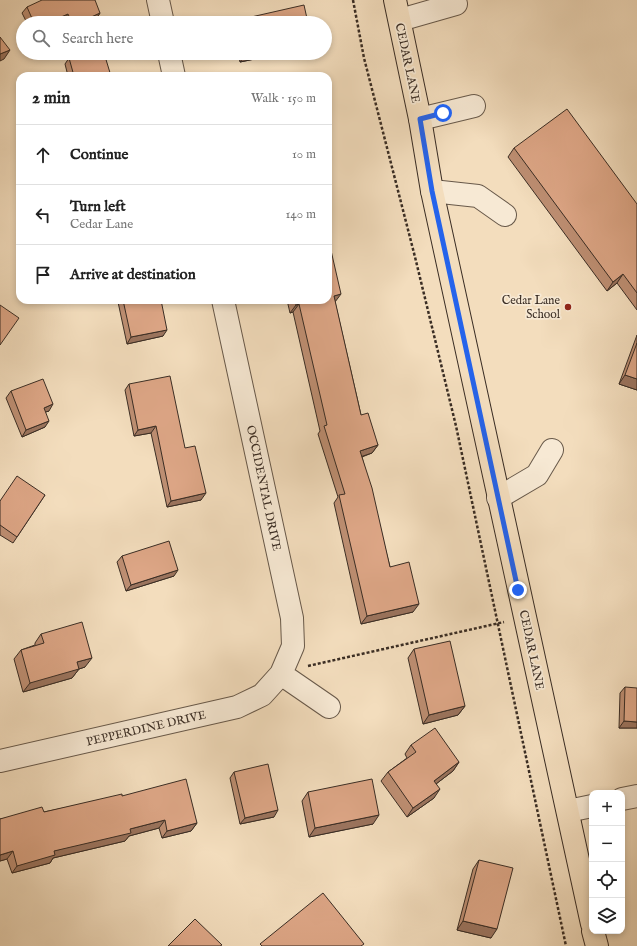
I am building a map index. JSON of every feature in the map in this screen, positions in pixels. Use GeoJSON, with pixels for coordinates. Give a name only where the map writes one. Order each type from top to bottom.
{"type":"FeatureCollection","features":[{"type":"Feature","properties":{"kind":"main road","name":"CEDAR LANE"},"geometry":{"type":"LineString","coordinates":[[397,10],[420,119],[432,191],[589,910]]}},
{"type":"Feature","properties":{"kind":"main road"},"geometry":{"type":"LineString","coordinates":[[594,934],[597,946]]}},
{"type":"Feature","properties":{"kind":"street"},"geometry":{"type":"LineString","coordinates":[[158,0],[161,16]]}},
{"type":"Feature","properties":{"kind":"street"},"geometry":{"type":"LineString","coordinates":[[397,10],[456,4]]}},
{"type":"Feature","properties":{"kind":"street"},"geometry":{"type":"LineString","coordinates":[[171,60],[173,72]]}},
{"type":"Feature","properties":{"kind":"street"},"geometry":{"type":"LineString","coordinates":[[420,119],[474,106]]}},
{"type":"Feature","properties":{"kind":"street"},"geometry":{"type":"LineString","coordinates":[[432,191],[478,196],[505,215]]}},
{"type":"Feature","properties":{"kind":"street","name":"OCCIDENTAL DRIVE"},"geometry":{"type":"LineString","coordinates":[[224,304],[292,618],[293,646],[281,674]]}},
{"type":"Feature","properties":{"kind":"street"},"geometry":{"type":"LineString","coordinates":[[498,498],[537,475],[552,450]]}},
{"type":"Feature","properties":{"kind":"street"},"geometry":{"type":"LineString","coordinates":[[281,674],[329,707]]}},
{"type":"Feature","properties":{"kind":"street","name":"PEPPERDINE DRIVE"},"geometry":{"type":"LineString","coordinates":[[0,761],[237,707],[262,695],[281,674]]}},
{"type":"Feature","properties":{"kind":"street"},"geometry":{"type":"LineString","coordinates":[[625,798],[637,796]]}},
{"type":"Feature","properties":{"kind":"street"},"geometry":{"type":"LineString","coordinates":[[568,811],[589,807]]}},
{"type":"Feature","properties":{"kind":"path"},"geometry":{"type":"LineString","coordinates":[[353,0],[364,58],[415,256],[456,426],[566,946]]}},
{"type":"Feature","properties":{"kind":"path"},"geometry":{"type":"LineString","coordinates":[[281,674],[325,662],[524,617]]}},
{"type":"Feature","properties":{"kind":"building"},"geometry":{"type":"Polygon","coordinates":[[[42,0],[95,0],[100,13],[93,16],[69,16],[68,14],[63,16],[31,16],[27,7],[42,0]]]}},
{"type":"Feature","properties":{"kind":"building"},"geometry":{"type":"Polygon","coordinates":[[[304,5],[306,16],[256,16],[304,5]]]}},
{"type":"Feature","properties":{"kind":"building"},"geometry":{"type":"Polygon","coordinates":[[[0,37],[10,50],[0,54],[0,37]]]}},
{"type":"Feature","properties":{"kind":"building"},"geometry":{"type":"Polygon","coordinates":[[[70,60],[106,60],[110,72],[73,72],[70,60]]]}},
{"type":"Feature","properties":{"kind":"building"},"geometry":{"type":"Polygon","coordinates":[[[567,109],[637,204],[637,293],[623,274],[613,282],[514,148],[567,109]]]}},
{"type":"Feature","properties":{"kind":"building"},"geometry":{"type":"Polygon","coordinates":[[[332,255],[341,294],[334,296],[361,415],[368,413],[378,445],[360,451],[372,488],[390,567],[409,562],[419,604],[367,616],[339,495],[345,494],[324,426],[327,425],[299,304],[332,304],[332,255]]]}},
{"type":"Feature","properties":{"kind":"building"},"geometry":{"type":"Polygon","coordinates":[[[124,304],[162,304],[167,330],[131,337],[124,304]]]}},
{"type":"Feature","properties":{"kind":"building"},"geometry":{"type":"Polygon","coordinates":[[[0,305],[19,318],[0,345],[0,305]]]}},
{"type":"Feature","properties":{"kind":"building"},"geometry":{"type":"Polygon","coordinates":[[[637,343],[637,379],[625,375],[637,343]]]}},
{"type":"Feature","properties":{"kind":"building"},"geometry":{"type":"Polygon","coordinates":[[[170,376],[185,448],[195,446],[206,493],[171,501],[156,426],[138,430],[129,384],[170,376]]]}},
{"type":"Feature","properties":{"kind":"building"},"geometry":{"type":"Polygon","coordinates":[[[43,379],[53,404],[44,408],[49,421],[26,430],[11,391],[43,379]]]}},
{"type":"Feature","properties":{"kind":"building"},"geometry":{"type":"Polygon","coordinates":[[[17,476],[45,495],[17,537],[0,525],[0,501],[17,476]]]}},
{"type":"Feature","properties":{"kind":"building"},"geometry":{"type":"Polygon","coordinates":[[[169,541],[178,570],[131,585],[122,556],[169,541]]]}},
{"type":"Feature","properties":{"kind":"building"},"geometry":{"type":"Polygon","coordinates":[[[82,622],[92,658],[77,662],[79,669],[30,683],[21,650],[44,643],[41,634],[82,622]]]}},
{"type":"Feature","properties":{"kind":"building"},"geometry":{"type":"Polygon","coordinates":[[[450,641],[465,706],[429,715],[414,649],[450,641]]]}},
{"type":"Feature","properties":{"kind":"building"},"geometry":{"type":"Polygon","coordinates":[[[625,687],[637,688],[637,722],[624,721],[625,687]]]}},
{"type":"Feature","properties":{"kind":"building"},"geometry":{"type":"Polygon","coordinates":[[[435,728],[459,762],[434,781],[440,789],[413,808],[388,772],[416,752],[411,745],[435,728]]]}},
{"type":"Feature","properties":{"kind":"building"},"geometry":{"type":"Polygon","coordinates":[[[268,764],[278,810],[245,818],[234,772],[268,764]]]}},
{"type":"Feature","properties":{"kind":"building"},"geometry":{"type":"Polygon","coordinates":[[[186,779],[197,823],[167,831],[165,820],[130,829],[131,833],[54,851],[55,855],[17,866],[13,851],[0,855],[0,819],[42,807],[44,812],[122,794],[122,796],[186,779]]]}},
{"type":"Feature","properties":{"kind":"building"},"geometry":{"type":"Polygon","coordinates":[[[372,779],[379,815],[315,828],[308,792],[372,779]]]}},
{"type":"Feature","properties":{"kind":"building"},"geometry":{"type":"Polygon","coordinates":[[[479,860],[513,868],[497,929],[463,921],[479,860]]]}},
{"type":"Feature","properties":{"kind":"building"},"geometry":{"type":"Polygon","coordinates":[[[323,893],[364,944],[361,946],[262,946],[260,944],[323,893]]]}},
{"type":"Feature","properties":{"kind":"building"},"geometry":{"type":"Polygon","coordinates":[[[195,919],[222,945],[168,946],[195,919]]]}},
{"type":"Feature","properties":{"kind":"place","name":"Cedar Lane School"},"geometry":{"type":"Point","coordinates":[568,307]}},
{"type":"Feature","properties":{"kind":"route"},"geometry":{"type":"LineString","coordinates":[[443,113],[420,119],[432,191],[518,590]]}}]}
